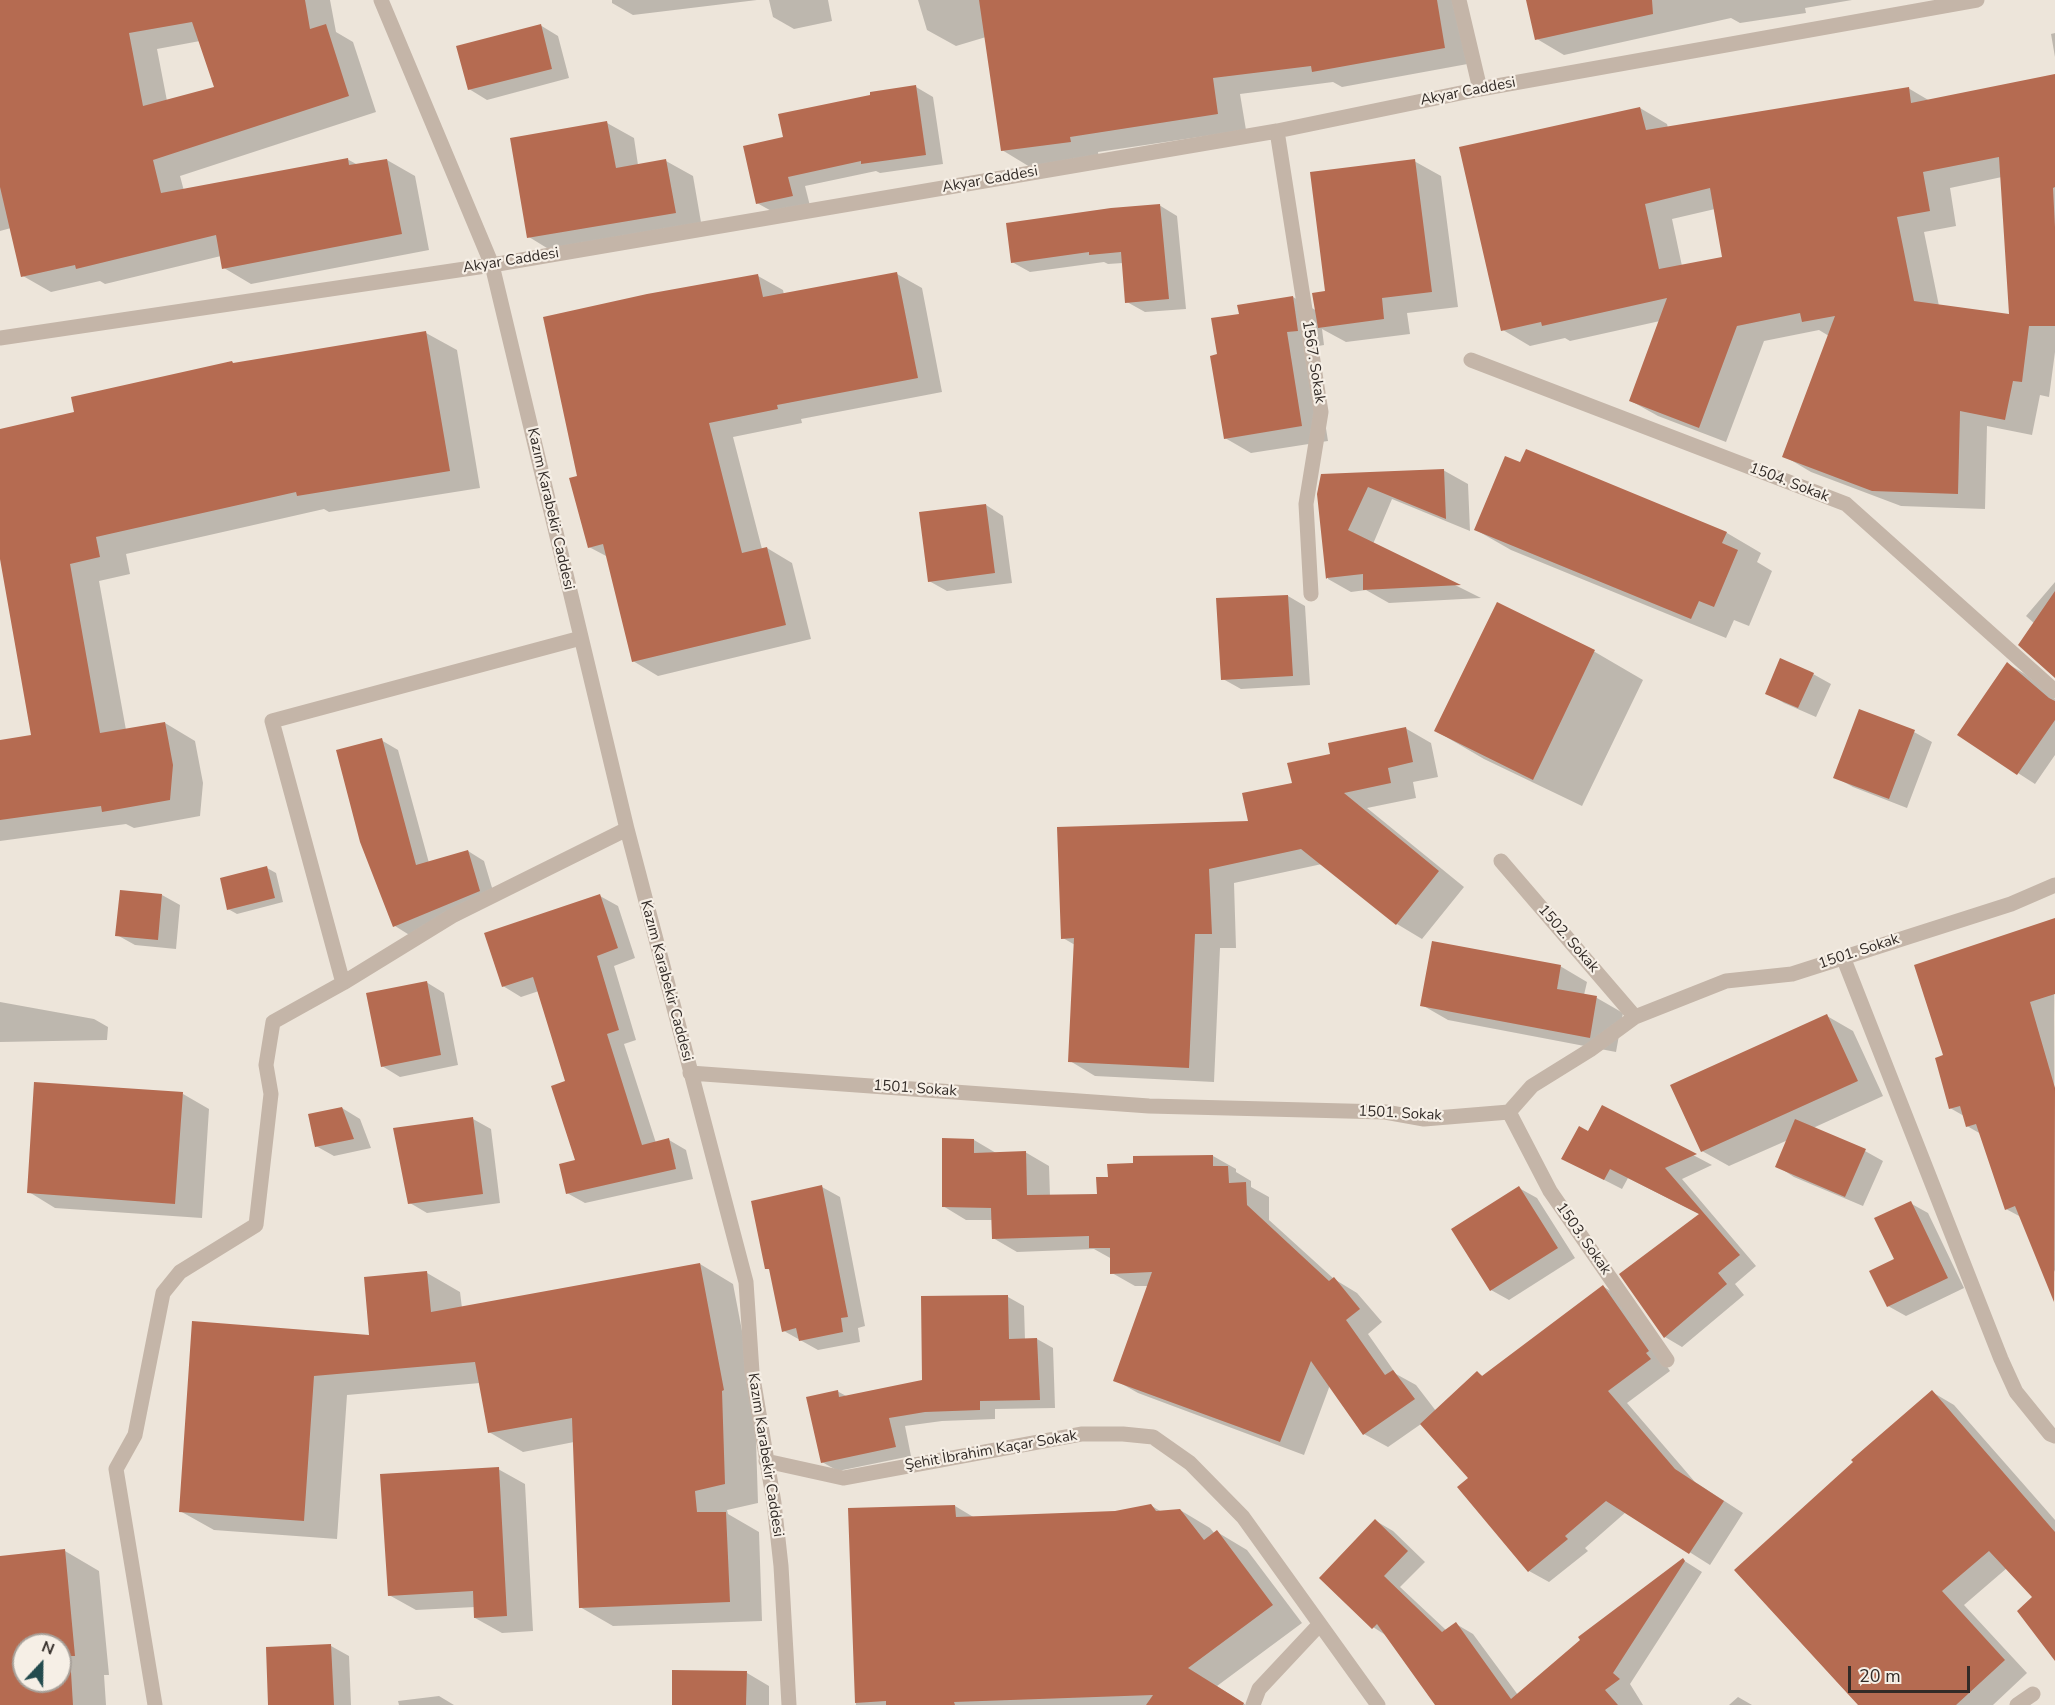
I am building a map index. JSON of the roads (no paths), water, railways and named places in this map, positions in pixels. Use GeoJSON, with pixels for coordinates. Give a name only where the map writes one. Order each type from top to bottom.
{"type":"FeatureCollection","features":[{"type":"Feature","properties":{"kind":"street","name":"Kazım Karabekir Caddesi"},"geometry":{"type":"LineString","coordinates":[[381,0],[492,265],[627,829],[746,1282],[752,1372],[774,1503],[781,1566],[789,1705]]}},
{"type":"Feature","properties":{"kind":"street"},"geometry":{"type":"LineString","coordinates":[[1459,0],[1480,89]]}},
{"type":"Feature","properties":{"kind":"street","name":"Akyar Caddesi"},"geometry":{"type":"LineString","coordinates":[[0,338],[492,265],[1278,130],[1480,89],[1977,0]]}},
{"type":"Feature","properties":{"kind":"street","name":"1567. Sokak"},"geometry":{"type":"LineString","coordinates":[[1278,130],[1321,412],[1306,504],[1311,594]]}},
{"type":"Feature","properties":{"kind":"street","name":"1504. Sokak"},"geometry":{"type":"LineString","coordinates":[[1471,360],[1846,504],[2055,691]]}},
{"type":"Feature","properties":{"kind":"street"},"geometry":{"type":"LineString","coordinates":[[343,983],[272,721],[581,638]]}},
{"type":"Feature","properties":{"kind":"street"},"geometry":{"type":"LineString","coordinates":[[155,1705],[116,1469],[135,1435],[163,1293],[180,1272],[256,1225],[271,1094],[266,1065],[273,1022],[343,983],[452,916],[627,829]]}},
{"type":"Feature","properties":{"kind":"street","name":"1502. Sokak"},"geometry":{"type":"LineString","coordinates":[[1501,861],[1635,1017]]}},
{"type":"Feature","properties":{"kind":"street","name":"1501. Sokak"},"geometry":{"type":"LineString","coordinates":[[690,1073],[1149,1106],[1385,1112],[1424,1119],[1509,1112],[1532,1086],[1590,1050],[1635,1017],[1726,981],[1792,974],[2011,904],[2055,885]]}},
{"type":"Feature","properties":{"kind":"street"},"geometry":{"type":"LineString","coordinates":[[1843,957],[2001,1359],[2016,1392],[2050,1434],[2055,1436]]}},
{"type":"Feature","properties":{"kind":"street","name":"1503. Sokak"},"geometry":{"type":"LineString","coordinates":[[1509,1112],[1550,1191],[1667,1360]]}},
{"type":"Feature","properties":{"kind":"street","name":"Şehit İbrahim Kaçar Sokak"},"geometry":{"type":"LineString","coordinates":[[766,1461],[843,1478],[1081,1434],[1153,1437],[1190,1463],[1243,1517],[1378,1705]]}},
{"type":"Feature","properties":{"kind":"street"},"geometry":{"type":"LineString","coordinates":[[1253,1705],[1259,1689],[1319,1625]]}},
{"type":"Feature","properties":{"kind":"street"},"geometry":{"type":"LineString","coordinates":[[2017,1705],[2033,1694]]}}]}
